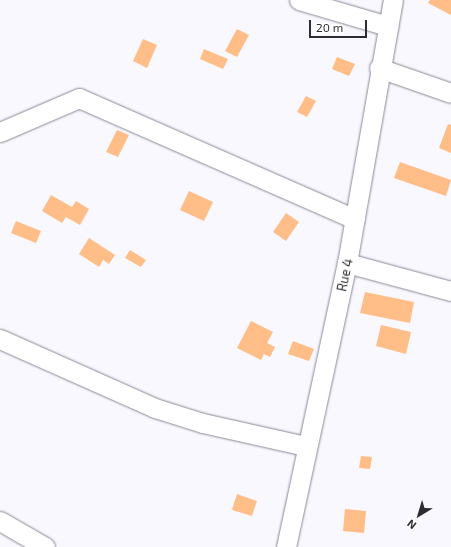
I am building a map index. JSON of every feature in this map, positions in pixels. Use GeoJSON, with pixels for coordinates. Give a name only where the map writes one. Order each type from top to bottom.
{"type":"FeatureCollection","features":[{"type":"Feature","properties":{"kind":"street"},"geometry":{"type":"LineString","coordinates":[[299,0],[388,26]]}},
{"type":"Feature","properties":{"kind":"street","name":"Rue 4"},"geometry":{"type":"LineString","coordinates":[[286,547],[306,446],[347,263],[379,68],[393,0]]}},
{"type":"Feature","properties":{"kind":"street"},"geometry":{"type":"LineString","coordinates":[[379,68],[451,93]]}},
{"type":"Feature","properties":{"kind":"street"},"geometry":{"type":"LineString","coordinates":[[0,132],[79,98],[355,219]]}},
{"type":"Feature","properties":{"kind":"street"},"geometry":{"type":"LineString","coordinates":[[347,263],[451,291]]}},
{"type":"Feature","properties":{"kind":"street"},"geometry":{"type":"LineString","coordinates":[[0,339],[155,408],[203,423],[306,446]]}},
{"type":"Feature","properties":{"kind":"street"},"geometry":{"type":"LineString","coordinates":[[0,521],[45,547]]}},
{"type":"Feature","properties":{"kind":"building"},"geometry":{"type":"Polygon","coordinates":[[[430,0],[451,0],[451,15],[428,3],[430,0]]]}},
{"type":"Feature","properties":{"kind":"building"},"geometry":{"type":"Polygon","coordinates":[[[237,29],[249,35],[237,57],[225,51],[237,29]]]}},
{"type":"Feature","properties":{"kind":"building"},"geometry":{"type":"Polygon","coordinates":[[[143,39],[157,45],[147,68],[133,61],[143,39]]]}},
{"type":"Feature","properties":{"kind":"building"},"geometry":{"type":"Polygon","coordinates":[[[204,49],[228,59],[223,69],[200,59],[204,49]]]}},
{"type":"Feature","properties":{"kind":"building"},"geometry":{"type":"Polygon","coordinates":[[[337,57],[355,64],[349,76],[332,69],[337,57]]]}},
{"type":"Feature","properties":{"kind":"building"},"geometry":{"type":"Polygon","coordinates":[[[306,96],[316,101],[307,117],[297,112],[306,96]]]}},
{"type":"Feature","properties":{"kind":"building"},"geometry":{"type":"Polygon","coordinates":[[[448,124],[451,125],[451,153],[439,148],[448,124]]]}},
{"type":"Feature","properties":{"kind":"building"},"geometry":{"type":"Polygon","coordinates":[[[117,130],[129,135],[118,157],[106,152],[117,130]]]}},
{"type":"Feature","properties":{"kind":"building"},"geometry":{"type":"Polygon","coordinates":[[[400,162],[451,180],[446,196],[394,178],[400,162]]]}},
{"type":"Feature","properties":{"kind":"building"},"geometry":{"type":"Polygon","coordinates":[[[189,191],[213,202],[204,221],[180,210],[189,191]]]}},
{"type":"Feature","properties":{"kind":"building"},"geometry":{"type":"Polygon","coordinates":[[[51,195],[72,207],[76,201],[89,209],[80,225],[66,217],[62,223],[42,211],[51,195]]]}},
{"type":"Feature","properties":{"kind":"building"},"geometry":{"type":"Polygon","coordinates":[[[286,213],[299,222],[286,241],[273,232],[286,213]]]}},
{"type":"Feature","properties":{"kind":"building"},"geometry":{"type":"Polygon","coordinates":[[[16,221],[41,231],[36,243],[11,233],[16,221]]]}},
{"type":"Feature","properties":{"kind":"building"},"geometry":{"type":"Polygon","coordinates":[[[89,238],[115,255],[109,264],[103,260],[99,267],[79,254],[89,238]]]}},
{"type":"Feature","properties":{"kind":"building"},"geometry":{"type":"Polygon","coordinates":[[[130,250],[146,260],[141,267],[125,258],[130,250]]]}},
{"type":"Feature","properties":{"kind":"building"},"geometry":{"type":"Polygon","coordinates":[[[365,292],[414,302],[410,323],[360,313],[365,292]]]}},
{"type":"Feature","properties":{"kind":"building"},"geometry":{"type":"Polygon","coordinates":[[[251,321],[273,332],[267,343],[275,347],[270,357],[264,354],[261,360],[237,348],[251,321]]]}},
{"type":"Feature","properties":{"kind":"building"},"geometry":{"type":"Polygon","coordinates":[[[381,325],[411,332],[406,354],[376,346],[381,325]]]}},
{"type":"Feature","properties":{"kind":"building"},"geometry":{"type":"Polygon","coordinates":[[[293,341],[314,349],[309,361],[288,354],[293,341]]]}},
{"type":"Feature","properties":{"kind":"building"},"geometry":{"type":"Polygon","coordinates":[[[361,456],[372,457],[370,469],[359,468],[361,456]]]}},
{"type":"Feature","properties":{"kind":"building"},"geometry":{"type":"Polygon","coordinates":[[[237,494],[257,501],[252,516],[232,510],[237,494]]]}},
{"type":"Feature","properties":{"kind":"building"},"geometry":{"type":"Polygon","coordinates":[[[345,509],[366,511],[364,533],[343,531],[345,509]]]}}]}
